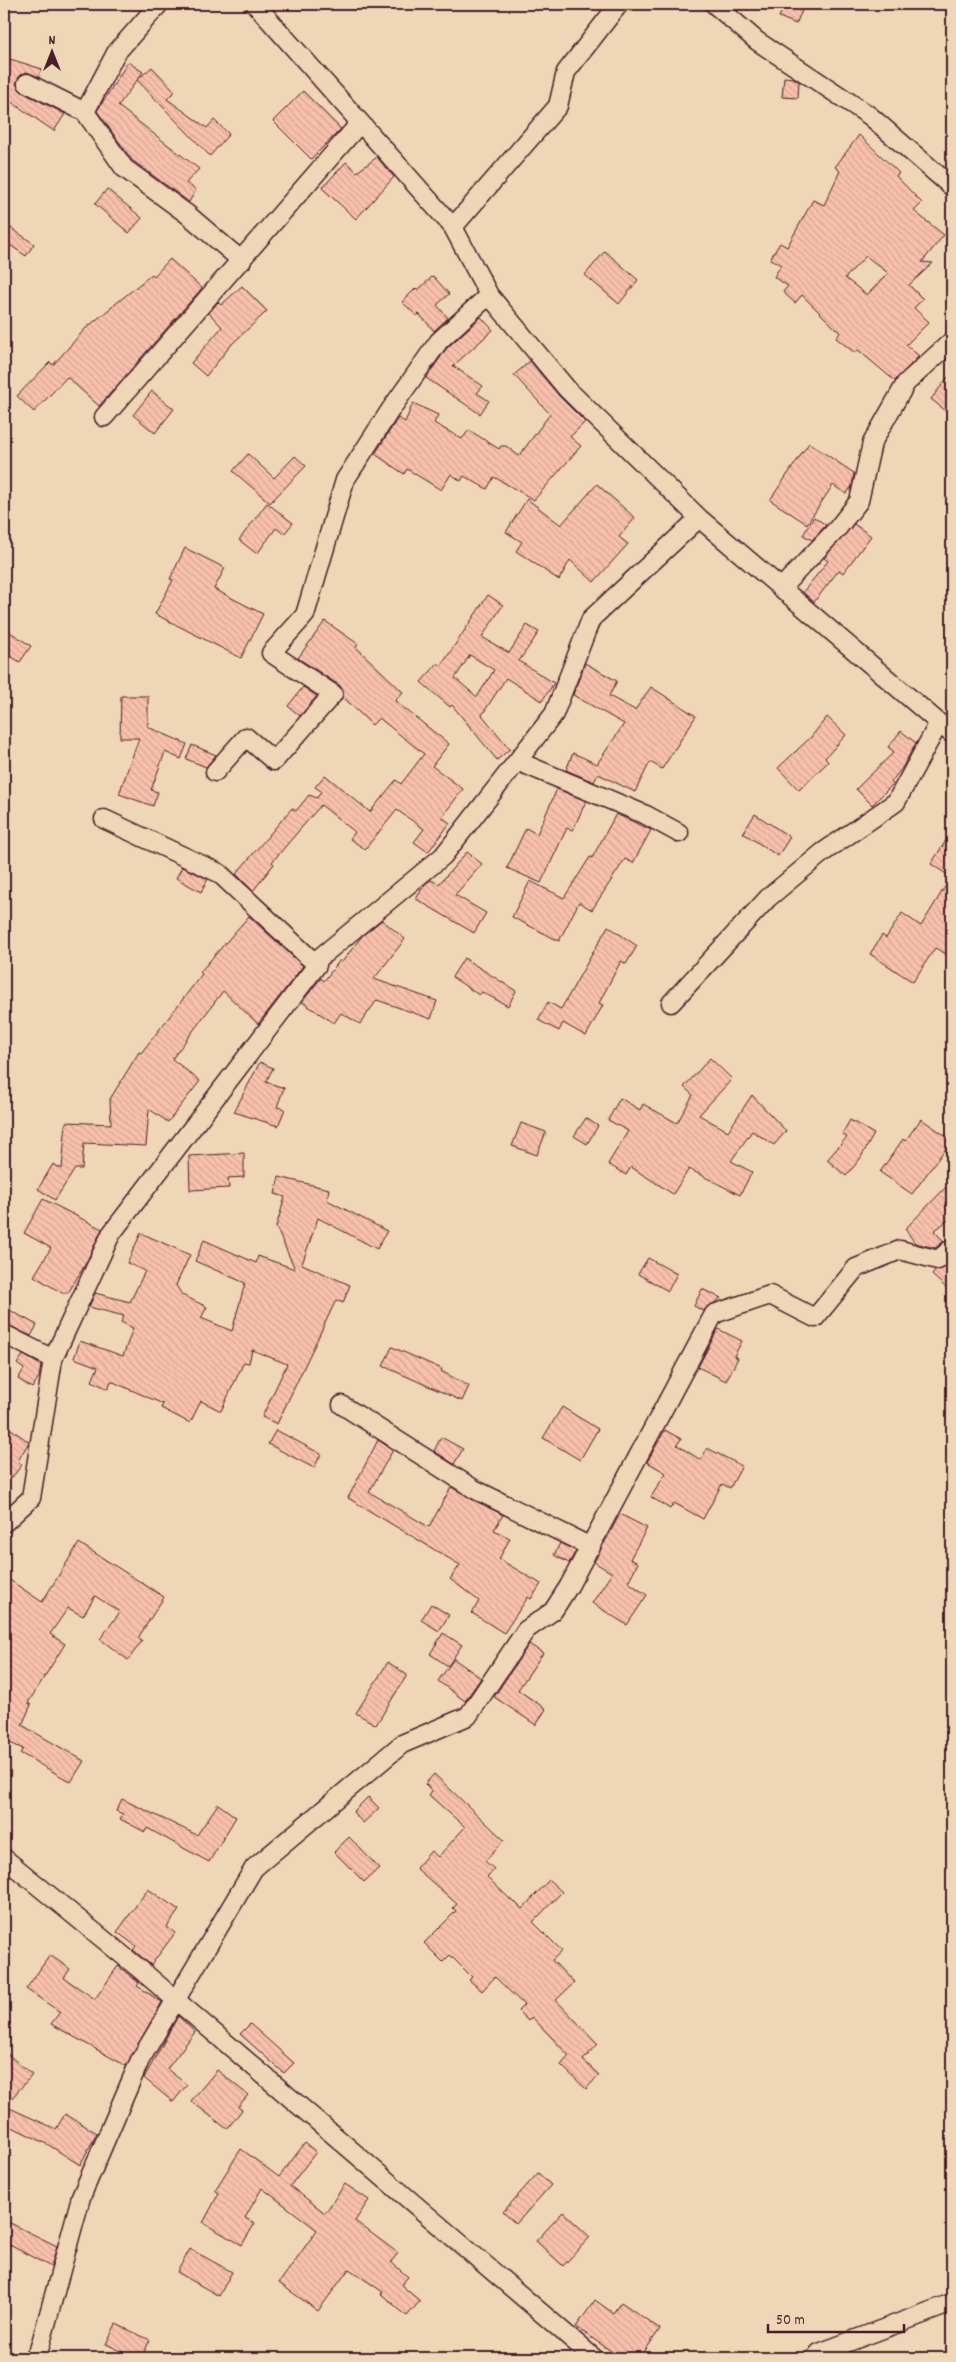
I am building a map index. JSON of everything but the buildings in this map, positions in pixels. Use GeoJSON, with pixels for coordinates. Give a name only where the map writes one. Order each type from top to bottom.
{"type":"FeatureCollection","features":[{"type":"Feature","properties":{"kind":"street"},"geometry":{"type":"LineString","coordinates":[[85,112],[116,53],[160,4]]}},
{"type":"Feature","properties":{"kind":"street"},"geometry":{"type":"LineString","coordinates":[[255,4],[453,227],[489,295],[567,389],[699,518],[946,729],[896,802],[822,853],[768,898],[671,1003]]}},
{"type":"Feature","properties":{"kind":"street"},"geometry":{"type":"LineString","coordinates":[[453,227],[558,106],[566,72],[619,4]]}},
{"type":"Feature","properties":{"kind":"street"},"geometry":{"type":"LineString","coordinates":[[714,4],[757,41],[870,116],[952,187]]}},
{"type":"Feature","properties":{"kind":"street"},"geometry":{"type":"LineString","coordinates":[[26,83],[85,112],[124,168],[187,214],[242,261]]}},
{"type":"Feature","properties":{"kind":"street"},"geometry":{"type":"LineString","coordinates":[[104,417],[242,261],[360,123]]}},
{"type":"Feature","properties":{"kind":"street"},"geometry":{"type":"LineString","coordinates":[[215,772],[246,737],[274,760],[332,694],[271,653],[305,615],[345,480],[391,409],[439,341],[489,295]]}},
{"type":"Feature","properties":{"kind":"street"},"geometry":{"type":"LineString","coordinates":[[780,588],[837,529],[859,501],[872,443],[906,383],[952,342]]}},
{"type":"Feature","properties":{"kind":"street"},"geometry":{"type":"LineString","coordinates":[[4,1523],[30,1498],[53,1359],[112,1234],[317,965],[318,959],[443,856],[554,714],[591,619],[699,518]]}},
{"type":"Feature","properties":{"kind":"street"},"geometry":{"type":"LineString","coordinates":[[517,760],[646,815],[680,833]]}},
{"type":"Feature","properties":{"kind":"street"},"geometry":{"type":"LineString","coordinates":[[104,819],[219,873],[317,965]]}},
{"type":"Feature","properties":{"kind":"street"},"geometry":{"type":"LineString","coordinates":[[33,2358],[39,2350],[81,2197],[140,2060],[254,1868],[402,1744],[468,1716],[526,1630],[553,1611],[591,1547],[714,1314],[770,1295],[815,1318],[856,1268],[900,1250],[938,1260],[952,1248]]}},
{"type":"Feature","properties":{"kind":"street"},"geometry":{"type":"LineString","coordinates":[[4,1334],[53,1359]]}},
{"type":"Feature","properties":{"kind":"street"},"geometry":{"type":"LineString","coordinates":[[342,1405],[474,1489],[591,1547]]}},
{"type":"Feature","properties":{"kind":"street"},"geometry":{"type":"LineString","coordinates":[[4,1858],[176,2000],[594,2358]]}},
{"type":"Feature","properties":{"kind":"street"},"geometry":{"type":"LineString","coordinates":[[815,2358],[819,2353],[952,2303]]}}]}
